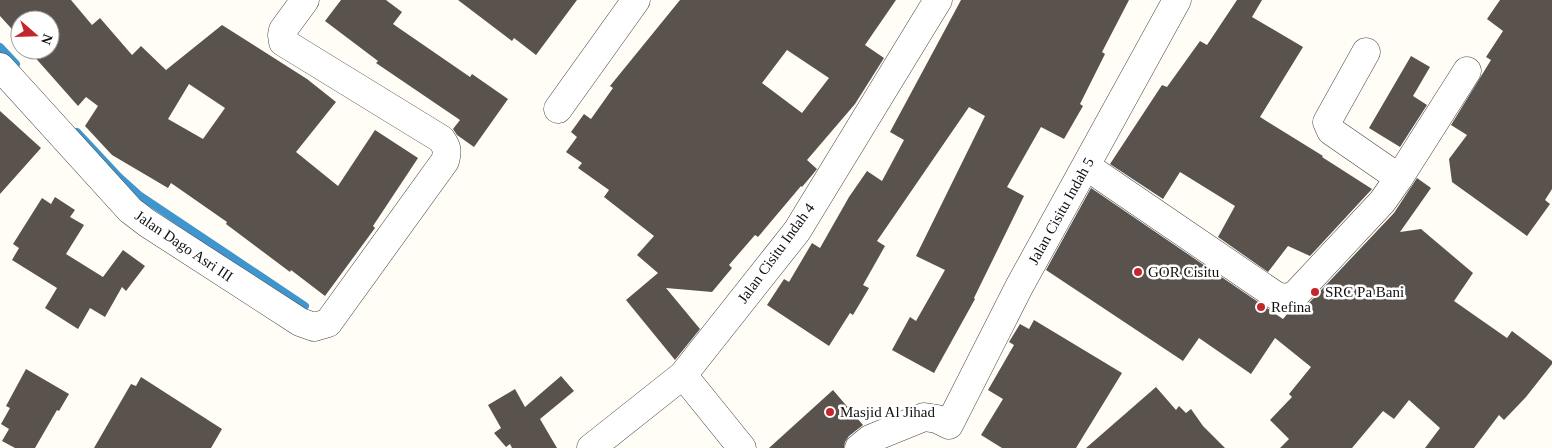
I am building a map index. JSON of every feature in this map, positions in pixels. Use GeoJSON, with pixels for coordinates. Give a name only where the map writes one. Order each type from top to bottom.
{"type":"FeatureCollection","features":[{"type":"Feature","properties":{"kind":"street","name":"Jalan Dago Asri III"},"geometry":{"type":"LineString","coordinates":[[0,67],[130,210],[146,223],[300,322],[314,327],[328,323],[445,161],[448,153],[441,139],[282,42],[283,30],[305,0]]}},
{"type":"Feature","properties":{"kind":"street"},"geometry":{"type":"LineString","coordinates":[[558,110],[636,0]]}},
{"type":"Feature","properties":{"kind":"street","name":"Jalan Cisitu Indah 4"},"geometry":{"type":"LineString","coordinates":[[592,448],[683,375],[797,230],[938,0]]}},
{"type":"Feature","properties":{"kind":"street","name":"Jalan Cisitu Indah 5"},"geometry":{"type":"LineString","coordinates":[[859,448],[870,439],[924,417],[937,419],[949,425],[1019,287],[1177,0]]}},
{"type":"Feature","properties":{"kind":"street"},"geometry":{"type":"LineString","coordinates":[[1366,52],[1327,122],[1328,127],[1399,178]]}},
{"type":"Feature","properties":{"kind":"street"},"geometry":{"type":"LineString","coordinates":[[1086,166],[1275,296],[1288,298],[1296,294],[1382,202],[1467,71]]}},
{"type":"Feature","properties":{"kind":"street"},"geometry":{"type":"LineString","coordinates":[[683,375],[742,448]]}},
{"type":"Feature","properties":{"kind":"building"},"geometry":{"type":"Polygon","coordinates":[[[0,0],[71,0],[92,25],[100,18],[132,55],[141,46],[166,70],[222,25],[307,79],[336,102],[296,152],[338,186],[375,130],[418,158],[373,226],[375,228],[325,296],[226,224],[227,222],[171,183],[168,188],[112,155],[85,126],[98,106],[86,97],[78,106],[37,60],[60,60],[60,10],[10,10],[10,27],[0,16],[0,0]],[[189,84],[168,119],[203,139],[225,108],[189,84]]]}},
{"type":"Feature","properties":{"kind":"building"},"geometry":{"type":"Polygon","coordinates":[[[341,0],[386,0],[402,12],[393,24],[470,77],[472,74],[508,99],[474,147],[457,135],[453,129],[460,120],[376,63],[378,61],[325,21],[341,0]]]}},
{"type":"Feature","properties":{"kind":"building"},"geometry":{"type":"Polygon","coordinates":[[[458,0],[577,0],[536,55],[514,38],[512,41],[458,0]]]}},
{"type":"Feature","properties":{"kind":"building"},"geometry":{"type":"Polygon","coordinates":[[[680,0],[896,0],[865,45],[884,58],[855,104],[807,160],[817,169],[758,237],[755,235],[729,265],[732,268],[712,292],[666,288],[700,329],[675,360],[626,300],[658,273],[637,255],[654,236],[604,197],[609,190],[578,168],[582,163],[566,152],[577,137],[571,132],[584,114],[591,119],[613,88],[610,86],[680,0]],[[787,50],[762,83],[802,113],[829,78],[787,50]]]}},
{"type":"Feature","properties":{"kind":"building"},"geometry":{"type":"Polygon","coordinates":[[[961,0],[1129,0],[1102,52],[1105,54],[1080,104],[1083,106],[1064,139],[1041,127],[1007,187],[1024,196],[975,299],[934,373],[892,350],[910,317],[916,321],[945,270],[916,256],[985,116],[969,107],[877,241],[885,246],[863,285],[869,288],[853,315],[850,313],[829,346],[767,305],[784,279],[789,282],[812,243],[820,248],[849,197],[867,171],[882,181],[904,140],[890,132],[961,0]]]}},
{"type":"Feature","properties":{"kind":"building"},"geometry":{"type":"Polygon","coordinates":[[[1237,0],[1262,0],[1252,17],[1303,47],[1260,117],[1372,189],[1310,256],[1288,246],[1268,272],[1218,237],[1235,206],[1180,172],[1163,199],[1110,164],[1162,85],[1167,87],[1200,41],[1207,45],[1237,0]]]}},
{"type":"Feature","properties":{"kind":"building"},"geometry":{"type":"Polygon","coordinates":[[[1500,0],[1552,0],[1552,189],[1545,200],[1550,204],[1527,236],[1452,182],[1449,159],[1467,135],[1451,125],[1491,60],[1486,57],[1503,31],[1487,19],[1500,0]]]}},
{"type":"Feature","properties":{"kind":"building"},"geometry":{"type":"Polygon","coordinates":[[[1411,56],[1430,67],[1413,96],[1427,105],[1400,147],[1369,128],[1411,56]]]}},
{"type":"Feature","properties":{"kind":"building"},"geometry":{"type":"Polygon","coordinates":[[[0,111],[41,148],[0,194],[0,111]]]}},
{"type":"Feature","properties":{"kind":"building"},"geometry":{"type":"Polygon","coordinates":[[[1417,178],[1431,188],[1400,232],[1421,229],[1473,273],[1454,301],[1507,338],[1512,331],[1552,361],[1552,364],[1526,397],[1504,420],[1499,415],[1474,448],[1425,448],[1440,428],[1409,400],[1394,419],[1383,411],[1352,448],[1280,448],[1289,439],[1270,420],[1292,397],[1289,394],[1311,367],[1275,338],[1251,374],[1199,338],[1183,361],[1046,270],[1091,188],[1283,319],[1288,313],[1299,310],[1307,305],[1394,213],[1417,178]]]}},
{"type":"Feature","properties":{"kind":"building"},"geometry":{"type":"Polygon","coordinates":[[[55,197],[75,210],[70,217],[84,225],[66,254],[103,277],[123,250],[145,266],[126,291],[122,287],[105,317],[90,308],[78,329],[45,308],[57,288],[12,260],[19,248],[13,244],[42,198],[51,204],[55,197]]]}},
{"type":"Feature","properties":{"kind":"building"},"geometry":{"type":"Polygon","coordinates":[[[1034,320],[1122,373],[1076,448],[1002,448],[981,435],[1003,399],[988,390],[1014,345],[1009,342],[1020,324],[1029,329],[1034,320]]]}},
{"type":"Feature","properties":{"kind":"building"},"geometry":{"type":"Polygon","coordinates":[[[26,369],[69,394],[59,411],[57,410],[35,448],[15,448],[2,441],[9,429],[1,424],[10,408],[6,406],[26,369]]]}},
{"type":"Feature","properties":{"kind":"building"},"geometry":{"type":"Polygon","coordinates":[[[561,376],[574,391],[540,419],[557,448],[512,448],[510,444],[506,447],[494,433],[501,428],[488,405],[515,389],[525,407],[561,376]]]}},
{"type":"Feature","properties":{"kind":"building"},"geometry":{"type":"Polygon","coordinates":[[[141,377],[222,429],[211,448],[94,448],[131,384],[136,386],[141,377]]]}},
{"type":"Feature","properties":{"kind":"building"},"geometry":{"type":"Polygon","coordinates":[[[1156,387],[1176,410],[1179,406],[1186,413],[1191,409],[1203,426],[1225,448],[1086,448],[1156,387]]]}},
{"type":"Feature","properties":{"kind":"building","name":"Masjid Al Jihad"},"geometry":{"type":"Polygon","coordinates":[[[833,390],[863,425],[849,436],[844,448],[769,448],[833,390]]]}},
{"type":"Feature","properties":{"kind":"waterway"},"geometry":{"type":"LineString","coordinates":[[0,47],[16,64]]}},
{"type":"Feature","properties":{"kind":"waterway"},"geometry":{"type":"LineString","coordinates":[[77,132],[119,177],[139,195],[305,306]]}},
{"type":"Feature","properties":{"kind":"place","name":"GOR Cisitu"},"geometry":{"type":"Point","coordinates":[1138,272]}},
{"type":"Feature","properties":{"kind":"place","name":"SRC Pa Bani"},"geometry":{"type":"Point","coordinates":[1315,292]}},
{"type":"Feature","properties":{"kind":"place","name":"Refina"},"geometry":{"type":"Point","coordinates":[1261,307]}},
{"type":"Feature","properties":{"kind":"place","name":"Masjid Al Jihad"},"geometry":{"type":"Point","coordinates":[830,412]}}]}
